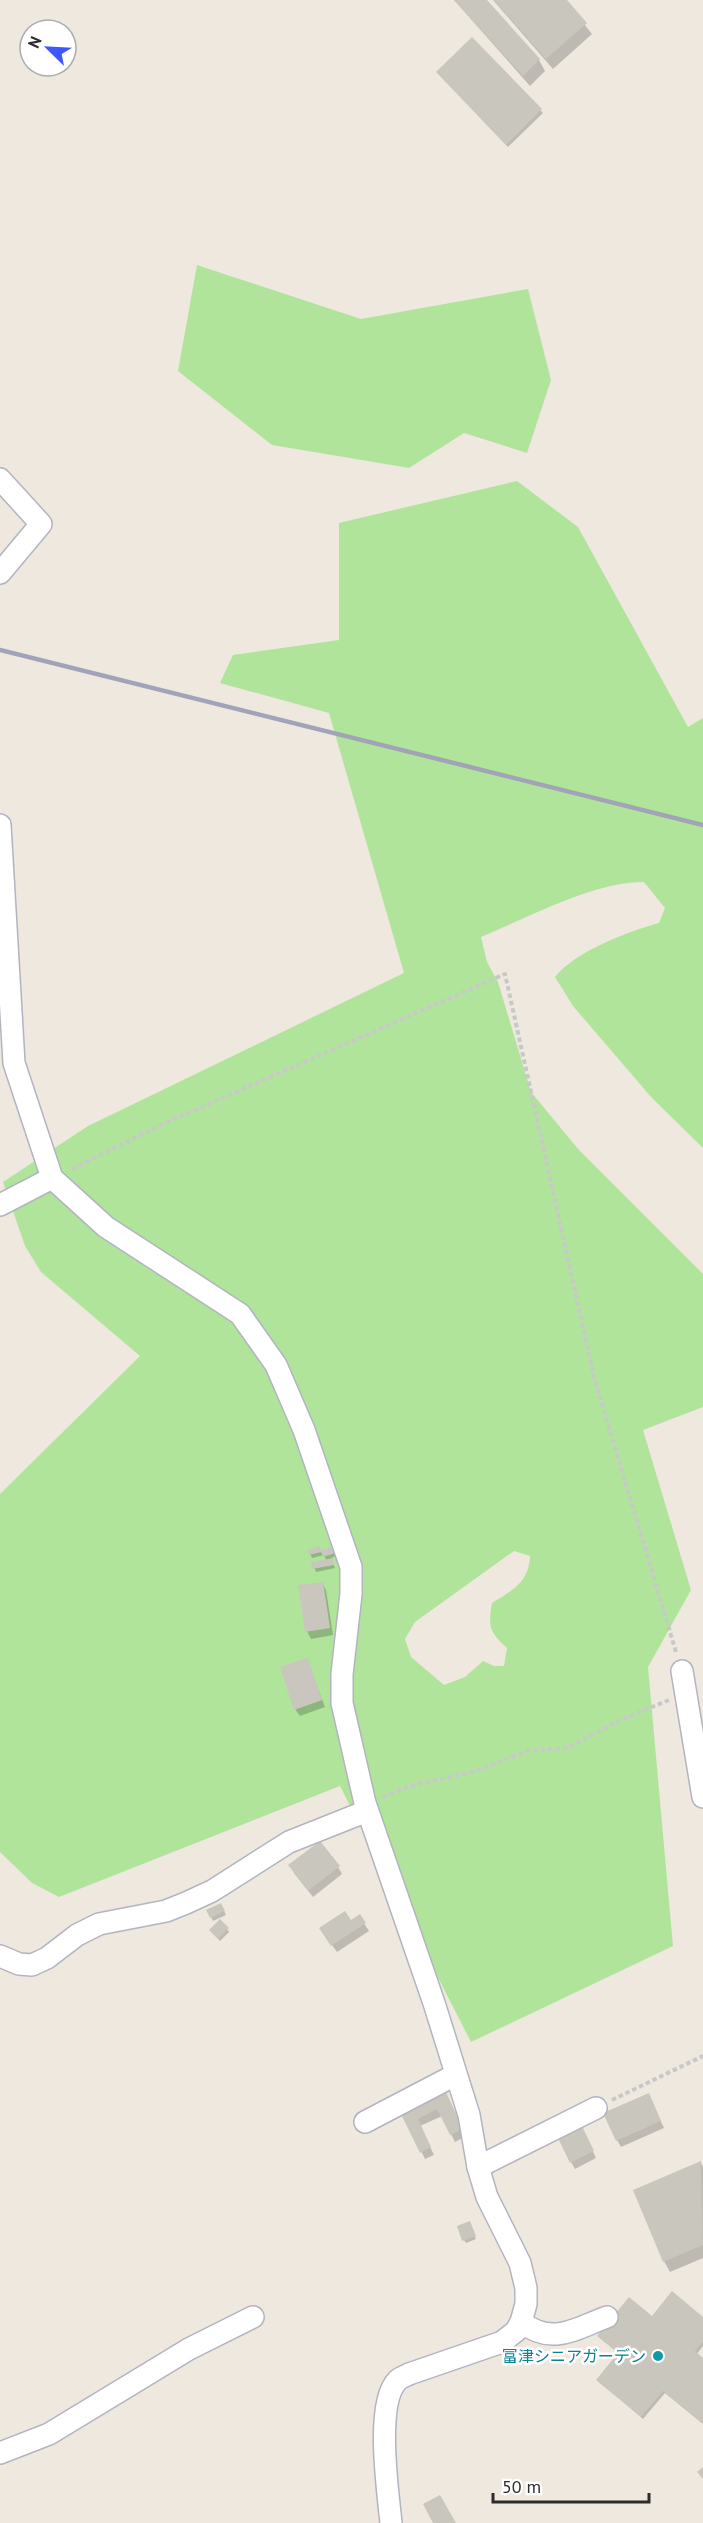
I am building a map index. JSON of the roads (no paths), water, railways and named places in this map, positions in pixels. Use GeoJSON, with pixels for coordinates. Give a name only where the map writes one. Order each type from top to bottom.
{"type":"FeatureCollection","features":[{"type":"Feature","properties":{"kind":"street"},"geometry":{"type":"LineString","coordinates":[[0,478],[41,524],[0,573]]}},
{"type":"Feature","properties":{"kind":"street"},"geometry":{"type":"LineString","coordinates":[[0,825],[14,1064],[52,1178],[106,1227],[240,1314],[276,1365],[304,1430],[351,1567],[351,1594],[342,1674],[342,1703],[366,1807],[406,1928],[434,2003],[469,2115],[478,2167],[487,2197],[520,2263],[526,2296],[521,2322],[516,2331],[502,2342],[397,2380],[387,2400],[386,2478],[391,2523]]}},
{"type":"Feature","properties":{"kind":"street"},"geometry":{"type":"LineString","coordinates":[[0,1205],[52,1178]]}},
{"type":"Feature","properties":{"kind":"street"},"geometry":{"type":"LineString","coordinates":[[682,1671],[703,1797]]}},
{"type":"Feature","properties":{"kind":"street"},"geometry":{"type":"LineString","coordinates":[[0,1956],[20,1964],[32,1965],[47,1958],[77,1935],[99,1924],[166,1911],[186,1903],[212,1891],[289,1842],[366,1807]]}},
{"type":"Feature","properties":{"kind":"street"},"geometry":{"type":"LineString","coordinates":[[364,2122],[455,2075]]}},
{"type":"Feature","properties":{"kind":"street"},"geometry":{"type":"LineString","coordinates":[[478,2167],[596,2108]]}},
{"type":"Feature","properties":{"kind":"street"},"geometry":{"type":"LineString","coordinates":[[0,2453],[49,2434],[189,2349],[253,2317]]}},
{"type":"Feature","properties":{"kind":"street"},"geometry":{"type":"LineString","coordinates":[[521,2322],[535,2332],[548,2336],[607,2317]]}},
{"type":"Feature","properties":{"kind":"railway"},"geometry":{"type":"LineString","coordinates":[[0,650],[703,825]]}},
{"type":"Feature","properties":{"kind":"place","name":"富津シニアガーデン"},"geometry":{"type":"Point","coordinates":[658,2356]}}]}
